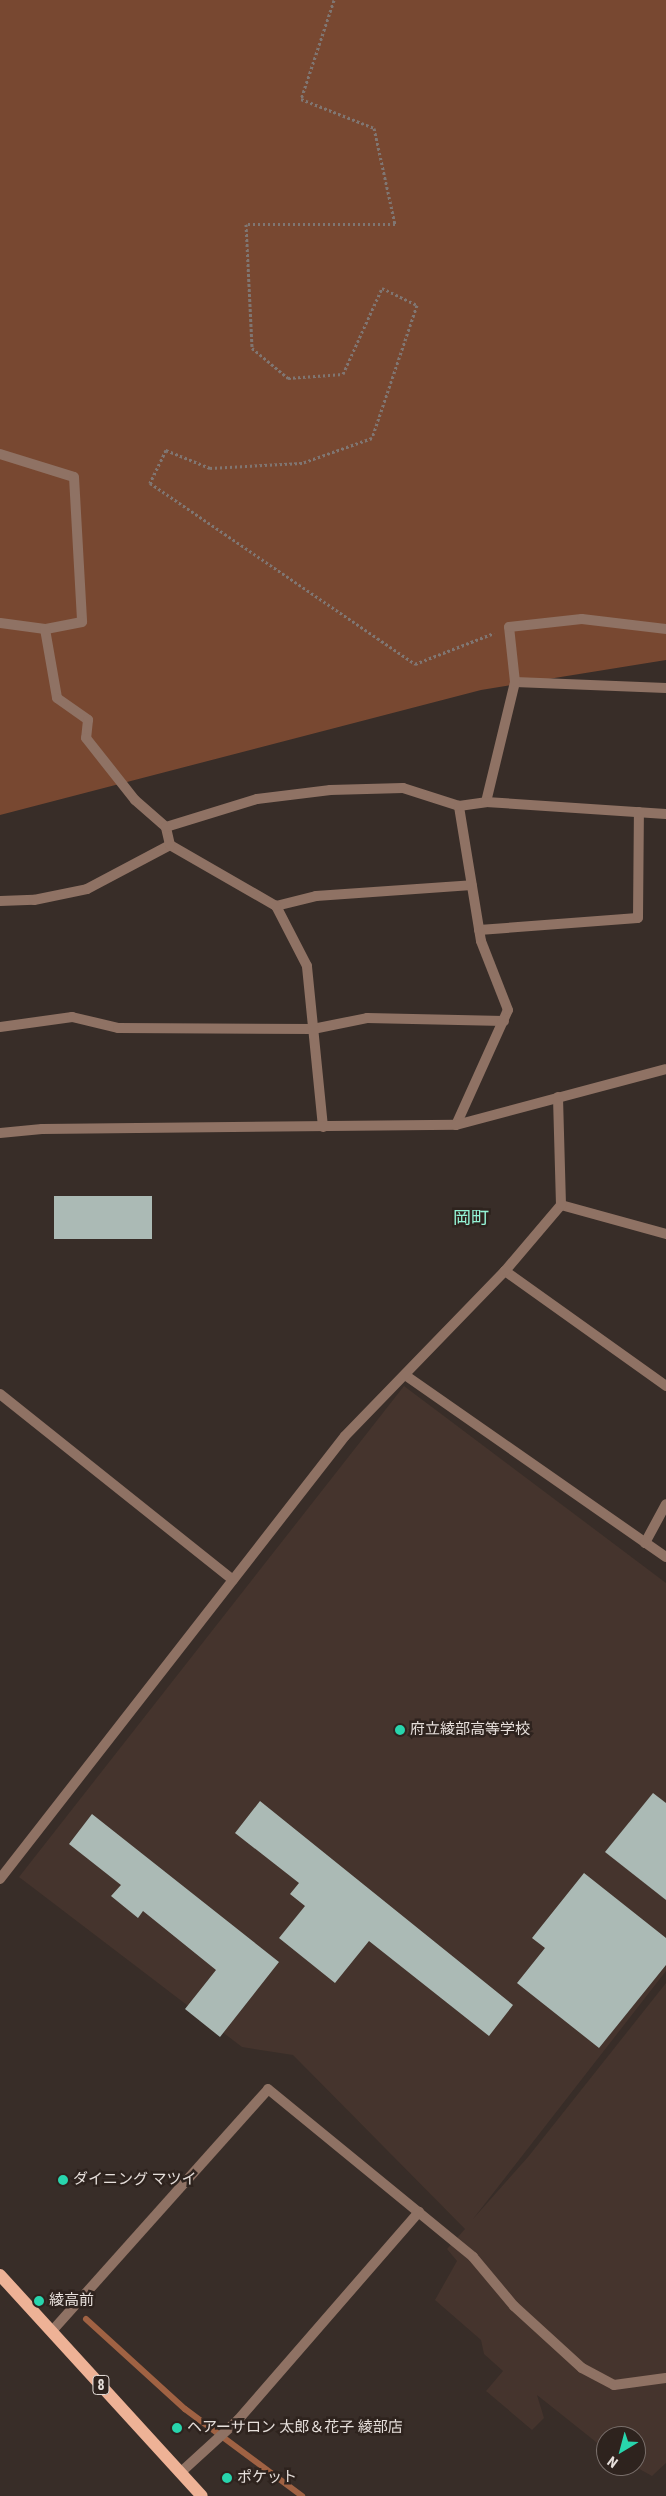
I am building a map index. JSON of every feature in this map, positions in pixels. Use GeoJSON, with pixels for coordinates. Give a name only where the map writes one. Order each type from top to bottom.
{"type":"FeatureCollection","features":[{"type":"Feature","properties":{"kind":"main road","name":"8"},"geometry":{"type":"LineString","coordinates":[[0,2275],[202,2496]]}},
{"type":"Feature","properties":{"kind":"street"},"geometry":{"type":"LineString","coordinates":[[0,454],[74,477],[82,622],[46,629],[0,623]]}},
{"type":"Feature","properties":{"kind":"street"},"geometry":{"type":"LineString","coordinates":[[486,802],[515,682],[509,628],[582,619],[666,629]]}},
{"type":"Feature","properties":{"kind":"street"},"geometry":{"type":"LineString","coordinates":[[46,629],[58,698],[88,720],[86,738],[134,800],[166,827],[170,845],[276,906],[307,966],[323,1127]]}},
{"type":"Feature","properties":{"kind":"street"},"geometry":{"type":"LineString","coordinates":[[515,682],[666,688]]}},
{"type":"Feature","properties":{"kind":"street"},"geometry":{"type":"LineString","coordinates":[[166,827],[257,799],[330,790],[403,788],[459,806],[486,802],[666,814]]}},
{"type":"Feature","properties":{"kind":"street"},"geometry":{"type":"LineString","coordinates":[[456,1125],[508,1010],[479,930],[459,806]]}},
{"type":"Feature","properties":{"kind":"street"},"geometry":{"type":"LineString","coordinates":[[479,930],[638,918],[639,812]]}},
{"type":"Feature","properties":{"kind":"street"},"geometry":{"type":"LineString","coordinates":[[0,900],[34,900],[87,889],[170,845]]}},
{"type":"Feature","properties":{"kind":"street"},"geometry":{"type":"LineString","coordinates":[[276,906],[316,896],[472,885]]}},
{"type":"Feature","properties":{"kind":"street"},"geometry":{"type":"LineString","coordinates":[[0,1027],[72,1018],[118,1028],[313,1029],[367,1018],[504,1021]]}},
{"type":"Feature","properties":{"kind":"street"},"geometry":{"type":"LineString","coordinates":[[0,1133],[42,1129],[456,1125],[558,1096],[666,1069]]}},
{"type":"Feature","properties":{"kind":"street"},"geometry":{"type":"LineString","coordinates":[[0,1879],[345,1436],[504,1271],[561,1205],[558,1096]]}},
{"type":"Feature","properties":{"kind":"street"},"geometry":{"type":"LineString","coordinates":[[561,1205],[666,1234]]}},
{"type":"Feature","properties":{"kind":"street"},"geometry":{"type":"LineString","coordinates":[[504,1271],[666,1386]]}},
{"type":"Feature","properties":{"kind":"street"},"geometry":{"type":"LineString","coordinates":[[404,1376],[666,1557]]}},
{"type":"Feature","properties":{"kind":"street"},"geometry":{"type":"LineString","coordinates":[[0,1394],[232,1580]]}},
{"type":"Feature","properties":{"kind":"street"},"geometry":{"type":"LineString","coordinates":[[645,1543],[666,1504]]}},
{"type":"Feature","properties":{"kind":"street"},"geometry":{"type":"LineString","coordinates":[[52,2331],[268,2089],[473,2257],[514,2306],[582,2368],[614,2385],[666,2378]]}},
{"type":"Feature","properties":{"kind":"street"},"geometry":{"type":"LineString","coordinates":[[180,2472],[238,2420],[419,2212]]}},
{"type":"Feature","properties":{"kind":"path"},"geometry":{"type":"LineString","coordinates":[[334,0],[301,99],[374,128],[394,224],[246,224],[252,348],[288,378],[343,374],[382,288],[417,305],[372,438],[302,463],[210,468],[166,450],[150,483],[415,664],[509,628]]}},
{"type":"Feature","properties":{"kind":"shaded area"},"geometry":{"type":"Polygon","coordinates":[[[0,0],[666,0],[666,660],[481,690],[0,815],[0,0]]]}},
{"type":"Feature","properties":{"kind":"shaded area","name":"府立綾部高等学校"},"geometry":{"type":"Polygon","coordinates":[[[404,1386],[666,1583],[666,1971],[473,2219],[528,2157],[666,1983],[666,2463],[652,2476],[646,2473],[646,2426],[596,2426],[596,2442],[537,2395],[544,2418],[532,2430],[486,2391],[503,2371],[484,2354],[481,2340],[435,2300],[457,2261],[447,2249],[465,2229],[293,2055],[242,2047],[19,1877],[404,1386]]]}},
{"type":"Feature","properties":{"kind":"building"},"geometry":{"type":"Polygon","coordinates":[[[54,1196],[152,1196],[152,1239],[54,1239],[54,1196]]]}},
{"type":"Feature","properties":{"kind":"building"},"geometry":{"type":"Polygon","coordinates":[[[653,1793],[666,1803],[666,1900],[605,1852],[653,1793]]]}},
{"type":"Feature","properties":{"kind":"building"},"geometry":{"type":"Polygon","coordinates":[[[260,1801],[513,2005],[489,2036],[369,1941],[335,1983],[279,1938],[305,1906],[290,1894],[299,1883],[235,1833],[260,1801]]]}},
{"type":"Feature","properties":{"kind":"building"},"geometry":{"type":"Polygon","coordinates":[[[92,1814],[279,1962],[220,2037],[185,2009],[216,1970],[143,1911],[138,1918],[111,1896],[121,1885],[69,1844],[92,1814]]]}},
{"type":"Feature","properties":{"kind":"building"},"geometry":{"type":"Polygon","coordinates":[[[584,1873],[666,1938],[666,1965],[599,2048],[517,1983],[545,1948],[532,1938],[584,1873]]]}},
{"type":"Feature","properties":{"kind":"waterway"},"geometry":{"type":"LineString","coordinates":[[86,2319],[185,2409],[302,2496]]}},
{"type":"Feature","properties":{"kind":"place","name":"府立綾部高等学校"},"geometry":{"type":"Point","coordinates":[400,1730]}},
{"type":"Feature","properties":{"kind":"place","name":"ダイニング マツイ"},"geometry":{"type":"Point","coordinates":[63,2180]}},
{"type":"Feature","properties":{"kind":"place","name":"綾高前"},"geometry":{"type":"Point","coordinates":[39,2301]}},
{"type":"Feature","properties":{"kind":"place","name":"ヘアーサロン 太郎＆花子 綾部店"},"geometry":{"type":"Point","coordinates":[177,2428]}},
{"type":"Feature","properties":{"kind":"place","name":"ポケット"},"geometry":{"type":"Point","coordinates":[227,2478]}},
{"type":"Feature","properties":{"kind":"district","name":"岡町"},"geometry":{"type":"Point","coordinates":[471,1218]}}]}
